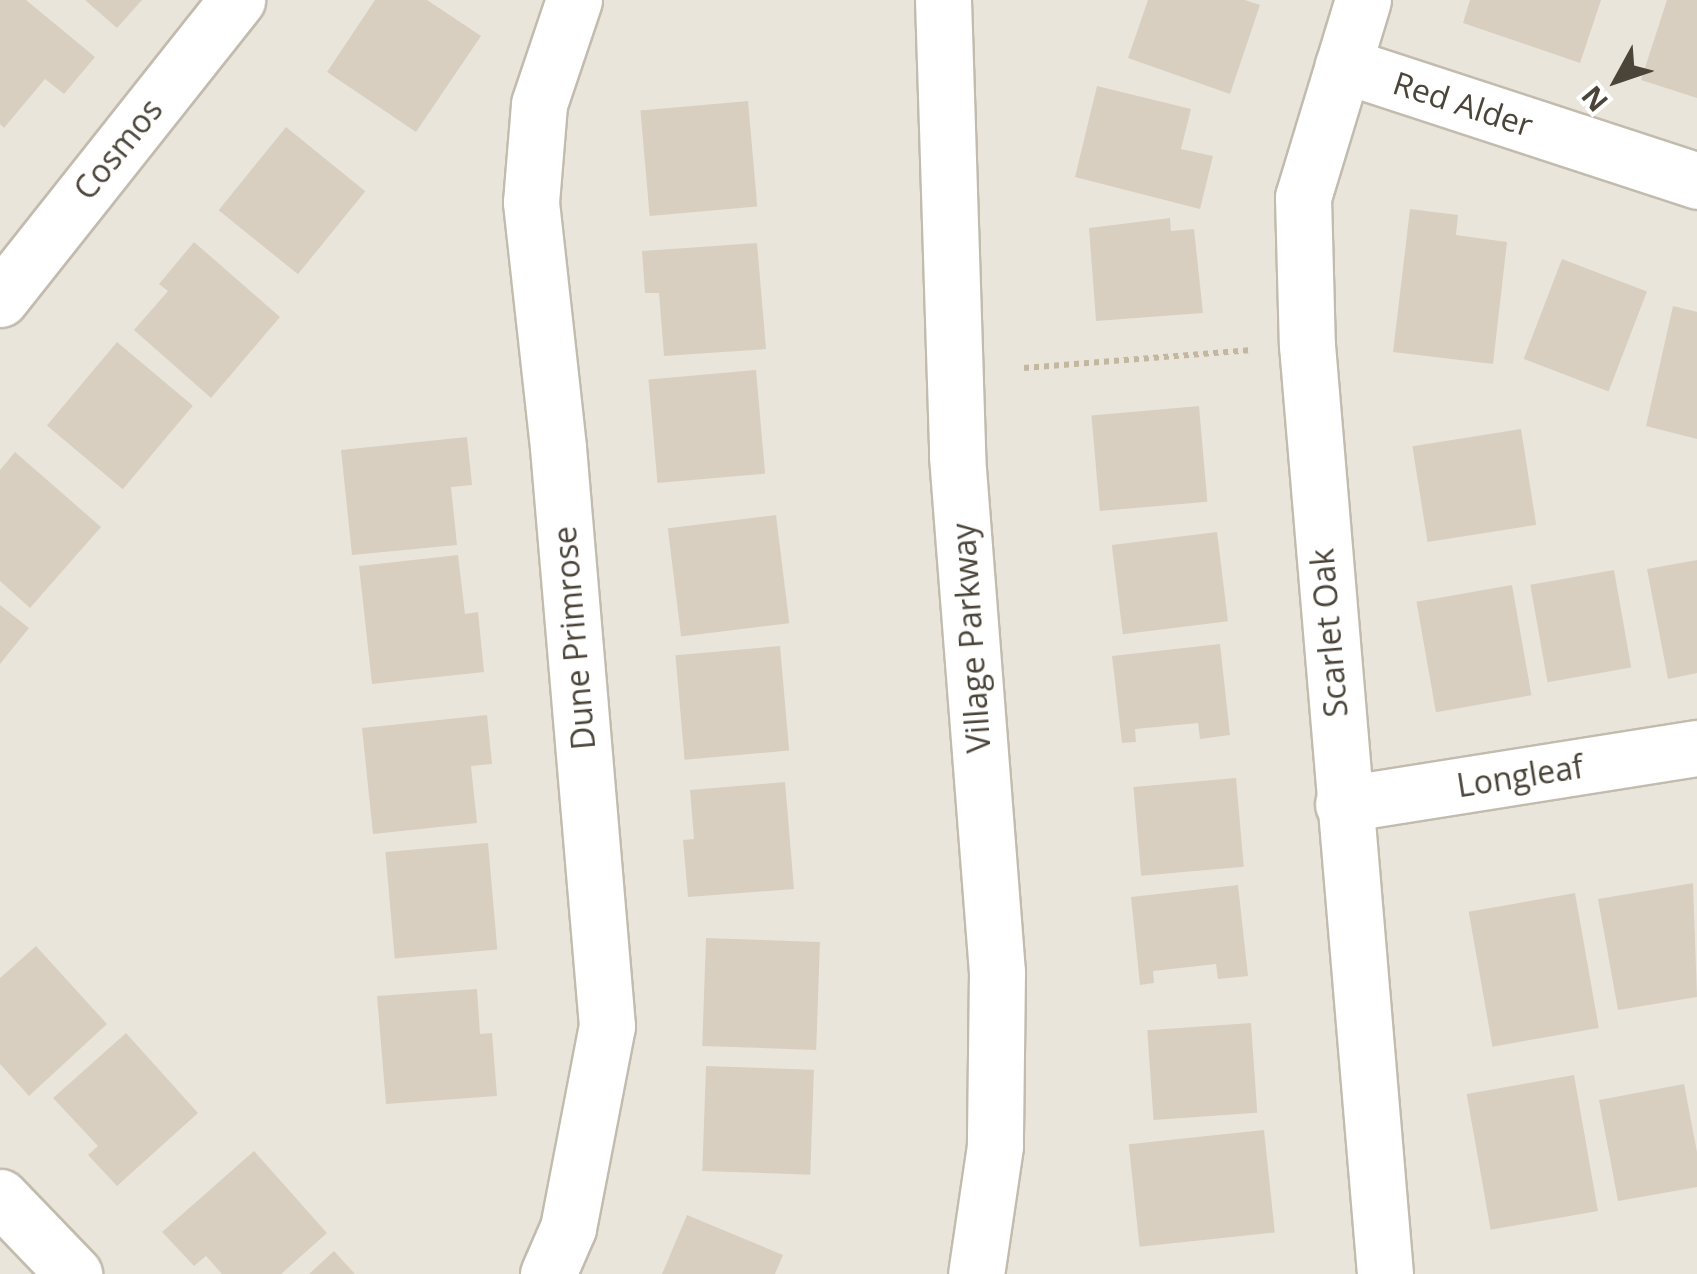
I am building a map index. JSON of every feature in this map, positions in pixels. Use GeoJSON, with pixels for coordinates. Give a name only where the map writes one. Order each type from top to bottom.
{"type":"FeatureCollection","features":[{"type":"Feature","properties":{"kind":"street","name":"Cosmos"},"geometry":{"type":"LineString","coordinates":[[0,298],[237,0]]}},
{"type":"Feature","properties":{"kind":"street","name":"Dune Primrose"},"geometry":{"type":"LineString","coordinates":[[548,1274],[568,1228],[607,1026],[558,447],[531,202],[539,104],[574,0]]}},
{"type":"Feature","properties":{"kind":"street","name":"Village Parkway"},"geometry":{"type":"LineString","coordinates":[[943,0],[957,456],[997,972],[995,1146],[976,1274]]}},
{"type":"Feature","properties":{"kind":"street","name":"Scarlet Oak"},"geometry":{"type":"LineString","coordinates":[[1363,0],[1303,197],[1306,346],[1385,1274]]}},
{"type":"Feature","properties":{"kind":"street","name":"Red Alder"},"geometry":{"type":"LineString","coordinates":[[1344,65],[1697,182]]}},
{"type":"Feature","properties":{"kind":"street","name":"Longleaf"},"geometry":{"type":"LineString","coordinates":[[1343,804],[1697,748]]}},
{"type":"Feature","properties":{"kind":"street"},"geometry":{"type":"LineString","coordinates":[[0,1197],[74,1274]]}},
{"type":"Feature","properties":{"kind":"path"},"geometry":{"type":"LineString","coordinates":[[1024,368],[1306,346]]}},
{"type":"Feature","properties":{"kind":"shaded area"},"geometry":{"type":"Polygon","coordinates":[[[0,0],[1697,0],[1697,1274],[0,1274],[0,0]]]}},
{"type":"Feature","properties":{"kind":"building"},"geometry":{"type":"Polygon","coordinates":[[[0,0],[26,0],[95,57],[64,94],[45,79],[4,128],[0,124],[0,0]]]}},
{"type":"Feature","properties":{"kind":"building"},"geometry":{"type":"Polygon","coordinates":[[[85,0],[142,0],[117,28],[85,0]]]}},
{"type":"Feature","properties":{"kind":"building"},"geometry":{"type":"Polygon","coordinates":[[[375,0],[427,0],[481,36],[416,132],[327,72],[375,0]]]}},
{"type":"Feature","properties":{"kind":"building"},"geometry":{"type":"Polygon","coordinates":[[[1148,0],[1245,0],[1260,5],[1230,94],[1128,58],[1148,0]]]}},
{"type":"Feature","properties":{"kind":"building"},"geometry":{"type":"Polygon","coordinates":[[[1470,0],[1601,0],[1580,63],[1463,23],[1470,0]]]}},
{"type":"Feature","properties":{"kind":"building"},"geometry":{"type":"Polygon","coordinates":[[[1667,0],[1697,0],[1697,98],[1641,80],[1667,0]]]}},
{"type":"Feature","properties":{"kind":"building"},"geometry":{"type":"Polygon","coordinates":[[[1097,86],[1191,109],[1181,149],[1213,156],[1200,209],[1075,177],[1097,86]]]}},
{"type":"Feature","properties":{"kind":"building"},"geometry":{"type":"Polygon","coordinates":[[[748,101],[757,207],[650,216],[640,110],[748,101]]]}},
{"type":"Feature","properties":{"kind":"building"},"geometry":{"type":"Polygon","coordinates":[[[286,127],[365,191],[298,274],[219,210],[286,127]]]}},
{"type":"Feature","properties":{"kind":"building"},"geometry":{"type":"Polygon","coordinates":[[[1410,209],[1458,215],[1456,235],[1507,242],[1493,364],[1393,352],[1410,209]]]}},
{"type":"Feature","properties":{"kind":"building"},"geometry":{"type":"Polygon","coordinates":[[[1170,218],[1171,231],[1194,229],[1203,313],[1096,321],[1089,228],[1170,218]]]}},
{"type":"Feature","properties":{"kind":"building"},"geometry":{"type":"Polygon","coordinates":[[[194,242],[280,317],[211,398],[134,330],[168,291],[159,284],[194,242]]]}},
{"type":"Feature","properties":{"kind":"building"},"geometry":{"type":"Polygon","coordinates":[[[757,243],[766,349],[664,356],[659,293],[645,293],[642,251],[757,243]]]}},
{"type":"Feature","properties":{"kind":"building"},"geometry":{"type":"Polygon","coordinates":[[[1562,259],[1647,292],[1609,392],[1524,359],[1562,259]]]}},
{"type":"Feature","properties":{"kind":"building"},"geometry":{"type":"Polygon","coordinates":[[[1673,306],[1697,312],[1697,439],[1646,426],[1673,306]]]}},
{"type":"Feature","properties":{"kind":"building"},"geometry":{"type":"Polygon","coordinates":[[[117,342],[193,406],[123,489],[47,425],[117,342]]]}},
{"type":"Feature","properties":{"kind":"building"},"geometry":{"type":"Polygon","coordinates":[[[756,370],[765,474],[657,483],[648,379],[756,370]]]}},
{"type":"Feature","properties":{"kind":"building"},"geometry":{"type":"Polygon","coordinates":[[[1199,406],[1207,502],[1100,511],[1091,415],[1199,406]]]}},
{"type":"Feature","properties":{"kind":"building"},"geometry":{"type":"Polygon","coordinates":[[[1521,429],[1536,525],[1428,542],[1412,446],[1521,429]]]}},
{"type":"Feature","properties":{"kind":"building"},"geometry":{"type":"Polygon","coordinates":[[[467,437],[472,485],[451,487],[457,545],[352,555],[341,450],[467,437]]]}},
{"type":"Feature","properties":{"kind":"building"},"geometry":{"type":"Polygon","coordinates":[[[15,452],[101,527],[30,608],[0,581],[0,470],[15,452]]]}},
{"type":"Feature","properties":{"kind":"building"},"geometry":{"type":"Polygon","coordinates":[[[776,515],[789,623],[681,636],[668,528],[776,515]]]}},
{"type":"Feature","properties":{"kind":"building"},"geometry":{"type":"Polygon","coordinates":[[[1217,532],[1228,621],[1123,634],[1112,545],[1217,532]]]}},
{"type":"Feature","properties":{"kind":"building"},"geometry":{"type":"Polygon","coordinates":[[[458,555],[465,614],[478,612],[484,672],[372,684],[359,566],[458,555]]]}},
{"type":"Feature","properties":{"kind":"building"},"geometry":{"type":"Polygon","coordinates":[[[1697,560],[1697,673],[1668,679],[1647,569],[1697,560]]]}},
{"type":"Feature","properties":{"kind":"building"},"geometry":{"type":"Polygon","coordinates":[[[1614,570],[1631,667],[1547,682],[1530,585],[1614,570]]]}},
{"type":"Feature","properties":{"kind":"building"},"geometry":{"type":"Polygon","coordinates":[[[1512,585],[1531,695],[1436,712],[1416,602],[1512,585]]]}},
{"type":"Feature","properties":{"kind":"building"},"geometry":{"type":"Polygon","coordinates":[[[0,605],[29,628],[0,664],[0,605]]]}},
{"type":"Feature","properties":{"kind":"building"},"geometry":{"type":"Polygon","coordinates":[[[1220,644],[1230,735],[1200,739],[1198,723],[1135,729],[1136,742],[1122,743],[1112,656],[1220,644]]]}},
{"type":"Feature","properties":{"kind":"building"},"geometry":{"type":"Polygon","coordinates":[[[780,646],[789,751],[685,760],[675,655],[780,646]]]}},
{"type":"Feature","properties":{"kind":"building"},"geometry":{"type":"Polygon","coordinates":[[[487,715],[492,764],[471,766],[477,823],[373,834],[362,728],[487,715]]]}},
{"type":"Feature","properties":{"kind":"building"},"geometry":{"type":"Polygon","coordinates":[[[1236,778],[1244,867],[1141,876],[1133,787],[1236,778]]]}},
{"type":"Feature","properties":{"kind":"building"},"geometry":{"type":"Polygon","coordinates":[[[785,782],[794,889],[688,897],[683,840],[694,839],[690,790],[785,782]]]}},
{"type":"Feature","properties":{"kind":"building"},"geometry":{"type":"Polygon","coordinates":[[[488,843],[497,950],[395,959],[385,852],[488,843]]]}},
{"type":"Feature","properties":{"kind":"building"},"geometry":{"type":"Polygon","coordinates":[[[1693,883],[1697,997],[1618,1010],[1598,899],[1693,883]]]}},
{"type":"Feature","properties":{"kind":"building"},"geometry":{"type":"Polygon","coordinates":[[[1238,885],[1248,976],[1218,979],[1216,964],[1153,971],[1154,983],[1140,985],[1131,897],[1238,885]]]}},
{"type":"Feature","properties":{"kind":"building"},"geometry":{"type":"Polygon","coordinates":[[[1575,893],[1599,1028],[1492,1047],[1469,912],[1575,893]]]}},
{"type":"Feature","properties":{"kind":"building"},"geometry":{"type":"Polygon","coordinates":[[[706,938],[820,942],[816,1050],[702,1046],[706,938]]]}},
{"type":"Feature","properties":{"kind":"building"},"geometry":{"type":"Polygon","coordinates":[[[36,946],[107,1024],[29,1096],[0,1064],[0,978],[36,946]]]}},
{"type":"Feature","properties":{"kind":"building"},"geometry":{"type":"Polygon","coordinates":[[[477,989],[480,1034],[492,1033],[497,1096],[386,1104],[377,996],[477,989]]]}},
{"type":"Feature","properties":{"kind":"building"},"geometry":{"type":"Polygon","coordinates":[[[1251,1023],[1257,1113],[1154,1120],[1147,1030],[1251,1023]]]}},
{"type":"Feature","properties":{"kind":"building"},"geometry":{"type":"Polygon","coordinates":[[[126,1033],[198,1113],[117,1186],[88,1155],[98,1146],[53,1098],[126,1033]]]}},
{"type":"Feature","properties":{"kind":"building"},"geometry":{"type":"Polygon","coordinates":[[[706,1066],[814,1070],[810,1175],[702,1171],[706,1066]]]}},
{"type":"Feature","properties":{"kind":"building"},"geometry":{"type":"Polygon","coordinates":[[[1574,1075],[1598,1211],[1491,1230],[1467,1094],[1574,1075]]]}},
{"type":"Feature","properties":{"kind":"building"},"geometry":{"type":"Polygon","coordinates":[[[1684,1084],[1697,1152],[1697,1187],[1618,1201],[1599,1100],[1684,1084]]]}},
{"type":"Feature","properties":{"kind":"building"},"geometry":{"type":"Polygon","coordinates":[[[1264,1130],[1275,1232],[1140,1247],[1129,1144],[1264,1130]]]}},
{"type":"Feature","properties":{"kind":"building"},"geometry":{"type":"Polygon","coordinates":[[[254,1151],[327,1233],[281,1274],[222,1274],[206,1256],[194,1266],[162,1232],[254,1151]]]}},
{"type":"Feature","properties":{"kind":"building"},"geometry":{"type":"Polygon","coordinates":[[[687,1215],[783,1255],[775,1274],[662,1274],[687,1215]]]}},
{"type":"Feature","properties":{"kind":"building"},"geometry":{"type":"Polygon","coordinates":[[[334,1251],[355,1274],[309,1274],[334,1251]]]}}]}
